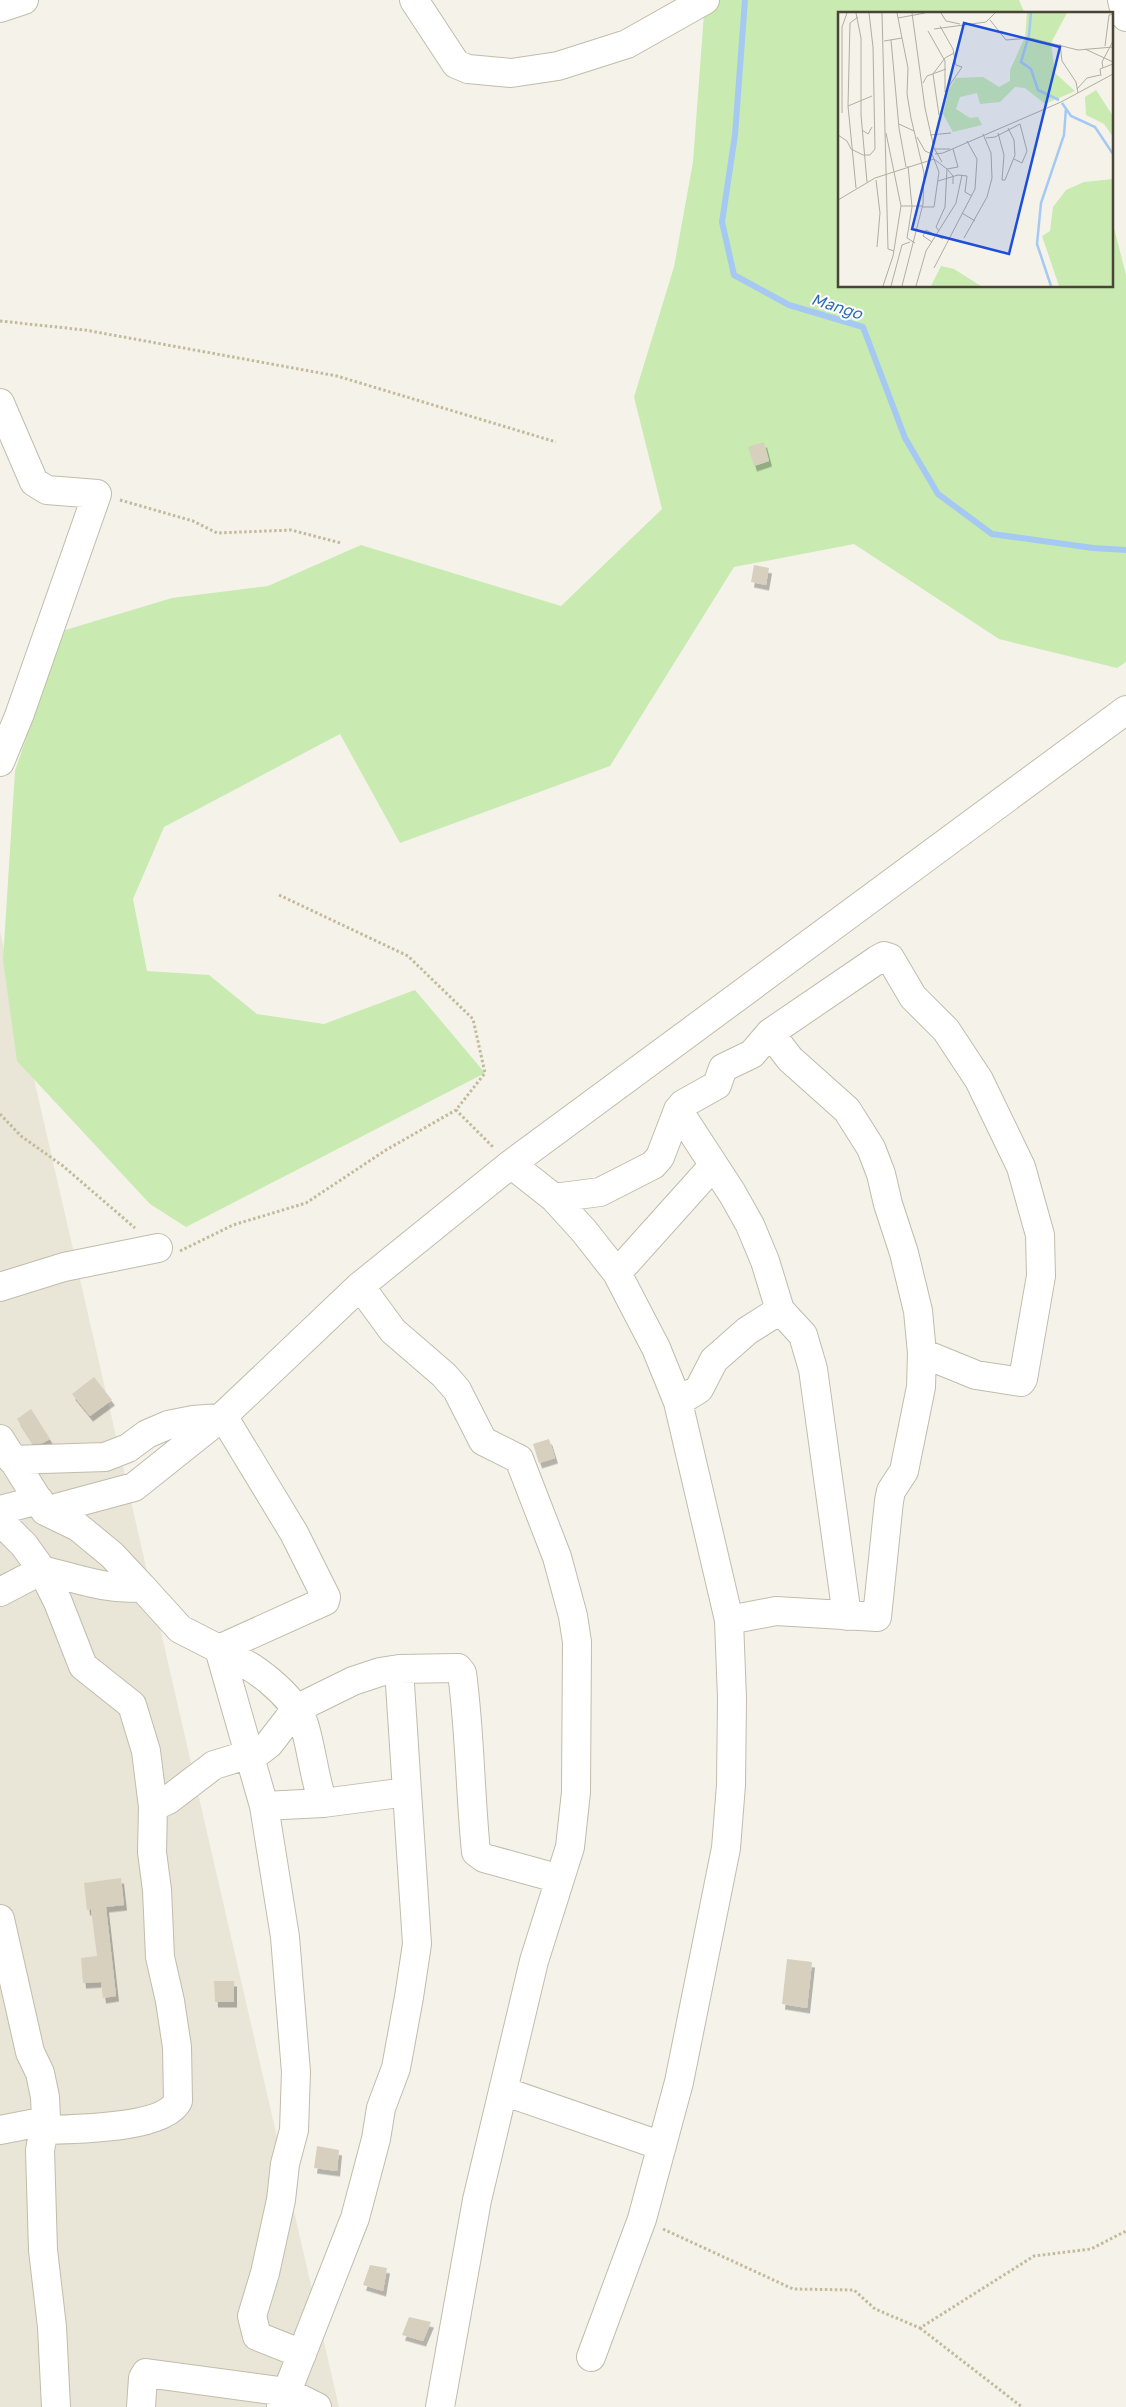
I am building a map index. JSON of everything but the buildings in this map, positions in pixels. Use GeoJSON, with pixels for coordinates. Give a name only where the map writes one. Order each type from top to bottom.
{"type":"FeatureCollection","features":[{"type":"Feature","properties":{"kind":"street"},"geometry":{"type":"LineString","coordinates":[[0,8],[24,0]]}},
{"type":"Feature","properties":{"kind":"street"},"geometry":{"type":"LineString","coordinates":[[414,0],[456,64],[468,69],[511,73],[558,66],[627,44],[705,0]]}},
{"type":"Feature","properties":{"kind":"street"},"geometry":{"type":"LineString","coordinates":[[1122,0],[1126,17]]}},
{"type":"Feature","properties":{"kind":"street"},"geometry":{"type":"LineString","coordinates":[[0,403],[34,482],[47,490],[97,494],[19,716],[0,762]]}},
{"type":"Feature","properties":{"kind":"street"},"geometry":{"type":"LineString","coordinates":[[0,1510],[42,1506],[134,1486],[222,1417],[360,1286],[511,1164],[1126,710]]}},
{"type":"Feature","properties":{"kind":"street"},"geometry":{"type":"LineString","coordinates":[[554,1198],[600,1192],[653,1165],[660,1157],[678,1110],[683,1104],[717,1085],[723,1068],[752,1054],[770,1032],[884,956],[890,958],[912,997],[946,1030],[979,1080],[1018,1160],[1040,1235],[1041,1276],[1023,1379],[1018,1383],[976,1374],[922,1353]]}},
{"type":"Feature","properties":{"kind":"street"},"geometry":{"type":"LineString","coordinates":[[729,1620],[776,1611],[877,1617],[889,1501],[891,1491],[904,1471],[921,1387],[922,1353],[918,1310],[904,1253],[888,1204],[881,1174],[871,1148],[847,1110],[790,1059],[770,1032]]}},
{"type":"Feature","properties":{"kind":"street"},"geometry":{"type":"LineString","coordinates":[[678,1110],[750,1225],[765,1262],[780,1310],[802,1335],[813,1369],[848,1616]]}},
{"type":"Feature","properties":{"kind":"street"},"geometry":{"type":"LineString","coordinates":[[511,1164],[554,1198],[584,1231],[617,1273],[656,1348],[678,1402],[729,1620],[732,1699],[731,1785],[726,1848],[679,2082],[642,2219],[591,2357]]}},
{"type":"Feature","properties":{"kind":"street"},"geometry":{"type":"LineString","coordinates":[[617,1273],[713,1166]]}},
{"type":"Feature","properties":{"kind":"street"},"geometry":{"type":"LineString","coordinates":[[0,1287],[64,1267],[158,1248]]}},
{"type":"Feature","properties":{"kind":"street"},"geometry":{"type":"LineString","coordinates":[[360,1286],[393,1331],[444,1375],[457,1390],[483,1441],[520,1459],[557,1557],[573,1616],[577,1642],[576,1792],[570,1847],[534,1961],[477,2200],[440,2407]]}},
{"type":"Feature","properties":{"kind":"street"},"geometry":{"type":"LineString","coordinates":[[678,1402],[699,1389],[714,1360],[747,1331],[780,1310]]}},
{"type":"Feature","properties":{"kind":"street"},"geometry":{"type":"LineString","coordinates":[[6,1449],[106,1458],[128,1448],[147,1434],[168,1425],[222,1417]]}},
{"type":"Feature","properties":{"kind":"street"},"geometry":{"type":"LineString","coordinates":[[220,1652],[325,1601],[326,1597],[294,1533],[222,1417]]}},
{"type":"Feature","properties":{"kind":"street"},"geometry":{"type":"LineString","coordinates":[[6,1449],[42,1506],[78,1527],[112,1555],[180,1629],[260,1674],[296,1709],[304,1723],[315,1778],[323,1803]]}},
{"type":"Feature","properties":{"kind":"street"},"geometry":{"type":"LineString","coordinates":[[0,1526],[8,1529],[24,1545],[42,1570],[58,1602],[83,1666],[132,1704],[146,1751],[153,1807],[152,1852],[157,1890],[160,1957],[177,2047],[180,2089],[175,2108],[167,2113],[131,2123],[112,2127],[45,2126],[0,2130]]}},
{"type":"Feature","properties":{"kind":"street"},"geometry":{"type":"LineString","coordinates":[[0,1592],[42,1570],[107,1586],[128,1589],[142,1587]]}},
{"type":"Feature","properties":{"kind":"street"},"geometry":{"type":"LineString","coordinates":[[220,1652],[264,1806],[285,1936],[294,2035],[296,2102],[294,2130],[285,2164],[274,2233],[265,2274],[252,2316],[257,2336],[302,2354]]}},
{"type":"Feature","properties":{"kind":"street"},"geometry":{"type":"LineString","coordinates":[[153,1807],[168,1800],[214,1765],[250,1756],[260,1751],[269,1744],[296,1709],[353,1680],[380,1672],[399,1669],[458,1668],[462,1673],[468,1721],[470,1796],[476,1852],[479,1857],[560,1878]]}},
{"type":"Feature","properties":{"kind":"street"},"geometry":{"type":"LineString","coordinates":[[284,2400],[354,2218],[376,2139],[381,2108],[396,2068],[417,1944],[399,1669]]}},
{"type":"Feature","properties":{"kind":"street"},"geometry":{"type":"LineString","coordinates":[[264,1806],[323,1803],[407,1792]]}},
{"type":"Feature","properties":{"kind":"street"},"geometry":{"type":"LineString","coordinates":[[0,1919],[30,2052],[42,2081],[45,2126],[40,2150],[43,2250],[52,2327],[56,2407]]}},
{"type":"Feature","properties":{"kind":"street"},"geometry":{"type":"LineString","coordinates":[[503,2091],[662,2146]]}},
{"type":"Feature","properties":{"kind":"street"},"geometry":{"type":"LineString","coordinates":[[141,2407],[143,2378],[146,2373],[317,2407]]}},
{"type":"Feature","properties":{"kind":"path"},"geometry":{"type":"LineString","coordinates":[[0,322],[85,330],[337,376],[556,442]]}},
{"type":"Feature","properties":{"kind":"path"},"geometry":{"type":"LineString","coordinates":[[97,494],[193,521],[217,533],[291,530],[341,542]]}},
{"type":"Feature","properties":{"kind":"path"},"geometry":{"type":"LineString","coordinates":[[0,1114],[21,1136],[63,1166],[168,1256],[233,1225],[306,1203],[386,1150],[456,1110],[485,1073],[474,1019],[408,956],[279,895]]}},
{"type":"Feature","properties":{"kind":"path"},"geometry":{"type":"LineString","coordinates":[[456,1110],[511,1164]]}},
{"type":"Feature","properties":{"kind":"path"},"geometry":{"type":"LineString","coordinates":[[642,2219],[793,2289],[854,2290],[875,2310],[920,2328],[1022,2407]]}},
{"type":"Feature","properties":{"kind":"path"},"geometry":{"type":"LineString","coordinates":[[920,2328],[1034,2256],[1091,2249],[1126,2231]]}},
{"type":"Feature","properties":{"kind":"shaded area"},"geometry":{"type":"Polygon","coordinates":[[[0,931],[339,2407],[0,2407],[0,931]]]}},
{"type":"Feature","properties":{"kind":"green space"},"geometry":{"type":"Polygon","coordinates":[[[705,0],[1019,0],[1024,12],[838,12],[838,288],[1114,288],[1114,228],[1126,275],[1126,662],[1117,668],[999,639],[854,544],[734,567],[610,766],[400,843],[340,734],[164,827],[133,899],[147,971],[209,975],[257,1014],[324,1024],[415,990],[485,1073],[186,1227],[150,1204],[17,1061],[3,960],[15,771],[62,631],[172,598],[268,586],[361,545],[561,606],[662,509],[634,397],[674,267],[693,162],[705,0]]]}},
{"type":"Feature","properties":{"kind":"waterway","name":"Mango"},"geometry":{"type":"LineString","coordinates":[[745,0],[735,135],[722,222],[734,275],[789,305],[863,327],[905,438],[938,494],[992,534],[1093,548],[1126,550]]}}]}
